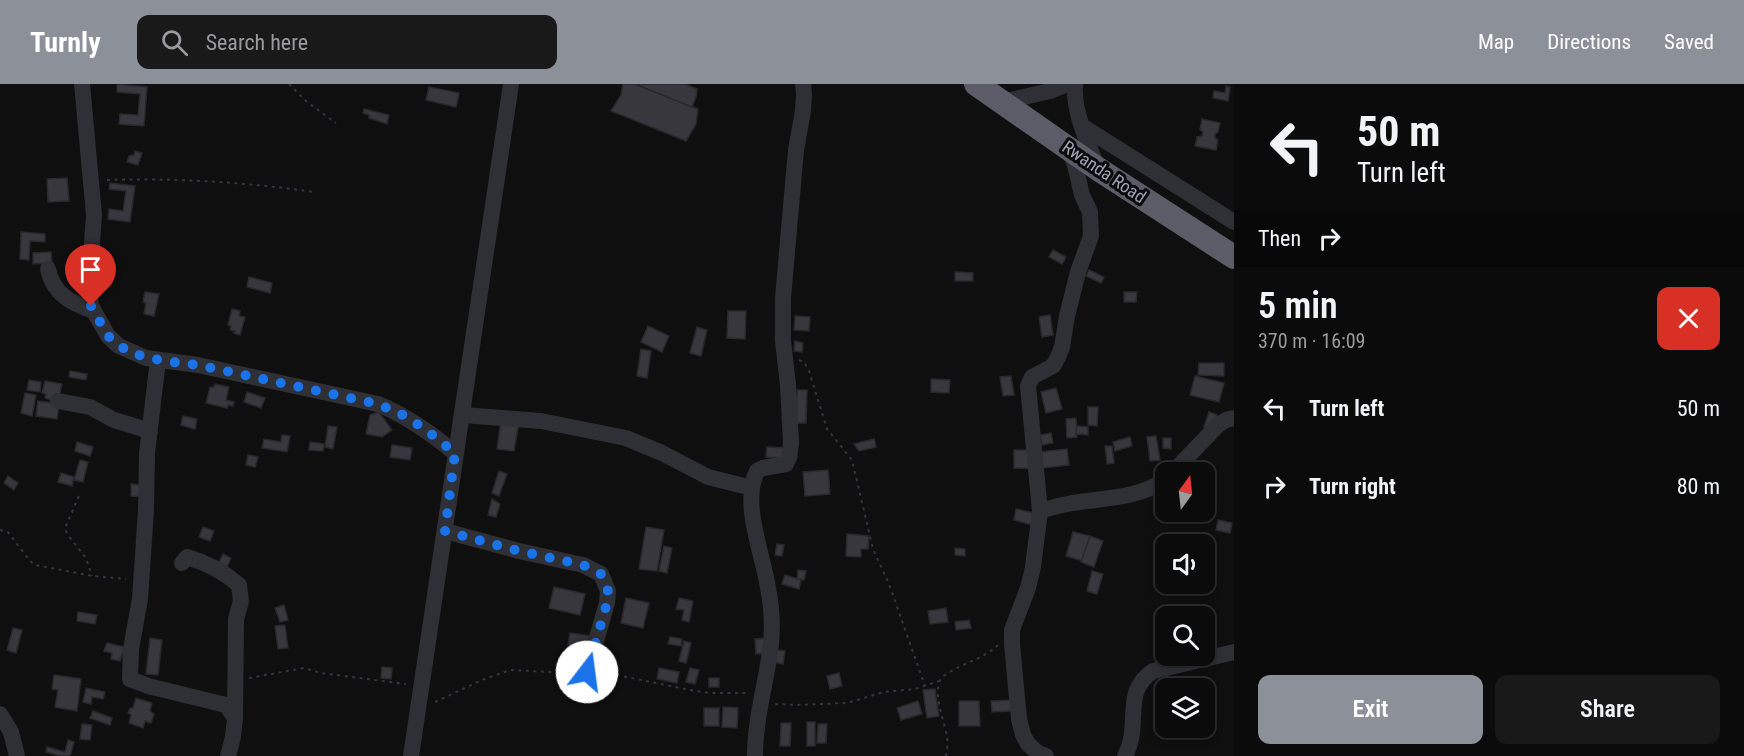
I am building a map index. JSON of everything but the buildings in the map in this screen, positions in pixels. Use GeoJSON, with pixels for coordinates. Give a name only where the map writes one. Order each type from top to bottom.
{"type":"FeatureCollection","features":[{"type":"Feature","properties":{"kind":"highway","name":"Rwanda Road"},"geometry":{"type":"LineString","coordinates":[[976,84],[1098,169],[1234,257]]}},
{"type":"Feature","properties":{"kind":"street"},"geometry":{"type":"LineString","coordinates":[[82,84],[94,215],[89,286],[94,311],[108,336],[131,353],[158,360],[198,365],[378,404],[403,415],[455,453]]}},
{"type":"Feature","properties":{"kind":"street"},"geometry":{"type":"LineString","coordinates":[[411,756],[511,84]]}},
{"type":"Feature","properties":{"kind":"street"},"geometry":{"type":"LineString","coordinates":[[755,756],[756,731],[772,629],[769,588],[751,499],[756,474],[760,469],[783,465],[789,458],[790,429],[782,323],[796,150],[803,111],[803,84]]}},
{"type":"Feature","properties":{"kind":"street"},"geometry":{"type":"LineString","coordinates":[[1002,102],[1050,91],[1066,84]]}},
{"type":"Feature","properties":{"kind":"street"},"geometry":{"type":"LineString","coordinates":[[1076,84],[1075,102],[1098,169]]}},
{"type":"Feature","properties":{"kind":"street"},"geometry":{"type":"LineString","coordinates":[[1082,126],[1234,222]]}},
{"type":"Feature","properties":{"kind":"street"},"geometry":{"type":"LineString","coordinates":[[1046,756],[1032,748],[1023,735],[1016,697],[1011,644],[1012,630],[1034,567],[1040,511],[1028,386],[1032,377],[1053,366],[1062,347],[1078,272],[1091,236],[1090,212],[1082,195],[1075,165],[1068,148]]}},
{"type":"Feature","properties":{"kind":"street"},"geometry":{"type":"LineString","coordinates":[[48,269],[50,280],[60,294],[94,311]]}},
{"type":"Feature","properties":{"kind":"street"},"geometry":{"type":"LineString","coordinates":[[158,360],[147,453],[147,510],[141,580],[130,648],[130,679],[148,686],[226,705],[235,718]]}},
{"type":"Feature","properties":{"kind":"street"},"geometry":{"type":"LineString","coordinates":[[58,401],[90,407],[114,420],[150,431]]}},
{"type":"Feature","properties":{"kind":"street"},"geometry":{"type":"LineString","coordinates":[[462,415],[541,421],[626,438],[662,453],[708,477],[752,488]]}},
{"type":"Feature","properties":{"kind":"street"},"geometry":{"type":"LineString","coordinates":[[1183,462],[1218,425],[1234,418]]}},
{"type":"Feature","properties":{"kind":"street"},"geometry":{"type":"LineString","coordinates":[[1040,511],[1071,503],[1126,496],[1155,485]]}},
{"type":"Feature","properties":{"kind":"street"},"geometry":{"type":"LineString","coordinates":[[445,531],[583,565],[601,574],[608,591],[607,603],[587,672]]}},
{"type":"Feature","properties":{"kind":"street"},"geometry":{"type":"LineString","coordinates":[[182,563],[187,557],[203,561],[223,571],[239,585],[241,601],[236,619],[235,718],[228,756]]}},
{"type":"Feature","properties":{"kind":"street"},"geometry":{"type":"LineString","coordinates":[[1125,756],[1131,738],[1135,689],[1142,678],[1153,670],[1234,652]]}},
{"type":"Feature","properties":{"kind":"street"},"geometry":{"type":"LineString","coordinates":[[0,714],[11,732],[18,756]]}},
{"type":"Feature","properties":{"kind":"path"},"geometry":{"type":"LineString","coordinates":[[289,84],[307,102],[336,123]]}},
{"type":"Feature","properties":{"kind":"path"},"geometry":{"type":"LineString","coordinates":[[92,180],[153,178],[270,185],[314,192]]}},
{"type":"Feature","properties":{"kind":"path"},"geometry":{"type":"LineString","coordinates":[[785,358],[804,362],[809,370],[827,429],[852,460],[873,549],[889,584],[925,686]]}},
{"type":"Feature","properties":{"kind":"path"},"geometry":{"type":"LineString","coordinates":[[79,496],[65,528],[67,534],[86,558],[92,576]]}},
{"type":"Feature","properties":{"kind":"path"},"geometry":{"type":"LineString","coordinates":[[0,530],[8,532],[35,565],[92,576],[141,580]]}},
{"type":"Feature","properties":{"kind":"path"},"geometry":{"type":"LineString","coordinates":[[946,756],[947,737],[938,694],[939,681],[942,676],[982,658],[1012,630]]}},
{"type":"Feature","properties":{"kind":"path"},"geometry":{"type":"LineString","coordinates":[[235,684],[253,676],[304,668],[330,674],[410,684],[420,688]]}},
{"type":"Feature","properties":{"kind":"path"},"geometry":{"type":"LineString","coordinates":[[760,703],[796,705],[847,703],[884,692],[908,691],[939,681]]}},
{"type":"Feature","properties":{"kind":"route"},"geometry":{"type":"LineString","coordinates":[[91,306],[108,336],[131,353],[146,358],[198,365],[378,404],[403,415],[440,440],[455,453],[445,531],[486,543],[583,565],[601,574],[608,591],[607,603],[587,672]]}}]}
